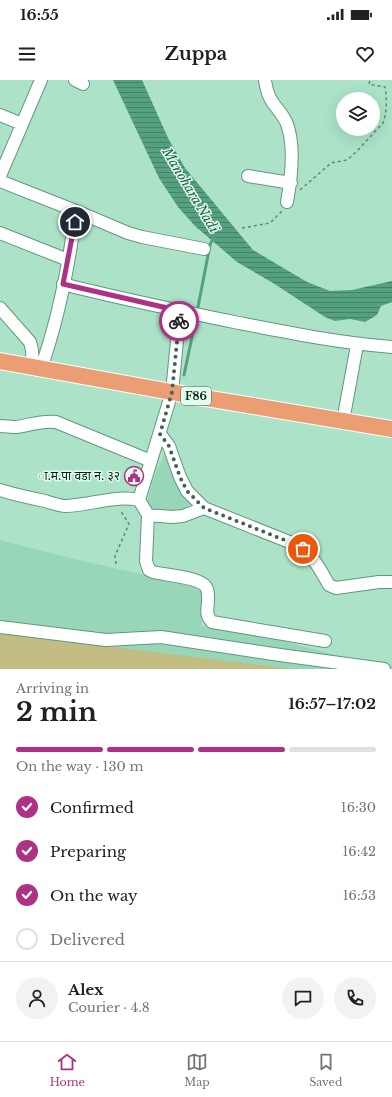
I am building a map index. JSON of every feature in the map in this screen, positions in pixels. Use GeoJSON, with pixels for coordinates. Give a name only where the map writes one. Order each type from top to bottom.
{"type":"FeatureCollection","features":[{"type":"Feature","properties":{"kind":"main road","name":"F86"},"geometry":{"type":"LineString","coordinates":[[0,361],[392,429]]}},
{"type":"Feature","properties":{"kind":"street"},"geometry":{"type":"LineString","coordinates":[[0,176],[41,80]]}},
{"type":"Feature","properties":{"kind":"street"},"geometry":{"type":"LineString","coordinates":[[265,80],[269,97],[283,116],[290,133],[291,183],[287,202]]}},
{"type":"Feature","properties":{"kind":"street"},"geometry":{"type":"LineString","coordinates":[[0,115],[22,124]]}},
{"type":"Feature","properties":{"kind":"street"},"geometry":{"type":"LineString","coordinates":[[248,176],[291,183]]}},
{"type":"Feature","properties":{"kind":"street"},"geometry":{"type":"LineString","coordinates":[[0,181],[128,233],[204,250]]}},
{"type":"Feature","properties":{"kind":"street"},"geometry":{"type":"LineString","coordinates":[[37,368],[52,338],[68,260],[76,211]]}},
{"type":"Feature","properties":{"kind":"street"},"geometry":{"type":"LineString","coordinates":[[0,233],[68,260]]}},
{"type":"Feature","properties":{"kind":"street"},"geometry":{"type":"LineString","coordinates":[[63,284],[202,316],[357,345],[392,347]]}},
{"type":"Feature","properties":{"kind":"street"},"geometry":{"type":"LineString","coordinates":[[0,308],[30,342],[37,368]]}},
{"type":"Feature","properties":{"kind":"street"},"geometry":{"type":"LineString","coordinates":[[180,311],[172,392],[139,500],[148,515],[145,550],[149,570],[196,580],[203,584],[207,588],[208,596],[206,613],[212,622],[325,642]]}},
{"type":"Feature","properties":{"kind":"street"},"geometry":{"type":"LineString","coordinates":[[344,420],[357,345]]}},
{"type":"Feature","properties":{"kind":"street"},"geometry":{"type":"LineString","coordinates":[[0,426],[16,427],[35,422],[56,422],[151,461]]}},
{"type":"Feature","properties":{"kind":"street"},"geometry":{"type":"LineString","coordinates":[[160,434],[169,446],[180,477],[187,491],[204,508],[292,543],[303,549],[312,556],[329,585],[332,587],[336,588],[379,582],[392,582]]}},
{"type":"Feature","properties":{"kind":"street"},"geometry":{"type":"LineString","coordinates":[[0,490],[21,497],[64,506],[87,504],[113,498],[139,500]]}},
{"type":"Feature","properties":{"kind":"street"},"geometry":{"type":"LineString","coordinates":[[148,515],[172,517],[183,516],[204,508]]}},
{"type":"Feature","properties":{"kind":"street"},"geometry":{"type":"LineString","coordinates":[[0,627],[106,640],[161,637],[280,656],[384,669]]}},
{"type":"Feature","properties":{"kind":"path"},"geometry":{"type":"LineString","coordinates":[[242,228],[270,223],[282,212],[287,202],[331,163],[347,160],[383,123],[386,108],[386,87],[372,86],[369,84],[370,80]]}},
{"type":"Feature","properties":{"kind":"path"},"geometry":{"type":"LineString","coordinates":[[113,498],[129,524],[115,556],[116,564]]}},
{"type":"Feature","properties":{"kind":"shaded area"},"geometry":{"type":"Polygon","coordinates":[[[167,449],[192,503],[177,514],[145,506],[156,472],[167,449]]]}},
{"type":"Feature","properties":{"kind":"shaded area"},"geometry":{"type":"Polygon","coordinates":[[[0,540],[74,559],[197,587],[201,590],[203,602],[201,626],[282,638],[290,643],[358,661],[392,665],[392,669],[0,669],[0,540]]]}},
{"type":"Feature","properties":{"kind":"shaded area"},"geometry":{"type":"Polygon","coordinates":[[[0,633],[293,669],[0,669],[0,633]]]}},
{"type":"Feature","properties":{"kind":"water","name":"Manohara Nadi"},"geometry":{"type":"Polygon","coordinates":[[[113,80],[142,80],[168,138],[185,168],[253,250],[307,282],[330,291],[352,290],[392,281],[392,302],[381,306],[377,315],[365,322],[350,319],[335,321],[325,317],[273,283],[237,262],[195,226],[178,207],[159,178],[113,80]]]}},
{"type":"Feature","properties":{"kind":"waterway","name":"Manohara Nadi"},"geometry":{"type":"LineString","coordinates":[[197,312],[210,245],[213,238]]}},
{"type":"Feature","properties":{"kind":"waterway"},"geometry":{"type":"LineString","coordinates":[[184,375],[196,318]]}},
{"type":"Feature","properties":{"kind":"way so far"},"geometry":{"type":"LineString","coordinates":[[179,321],[172,392],[160,434],[169,446],[180,477],[187,491],[204,508],[292,543],[303,549]]}},
{"type":"Feature","properties":{"kind":"place","name":"ा.म.पा वडा न. ३२"},"geometry":{"type":"Point","coordinates":[134,476]}},
{"type":"Feature","properties":{"kind":"route"},"geometry":{"type":"LineString","coordinates":[[75,222],[63,284],[176,310],[179,321]]}}]}
